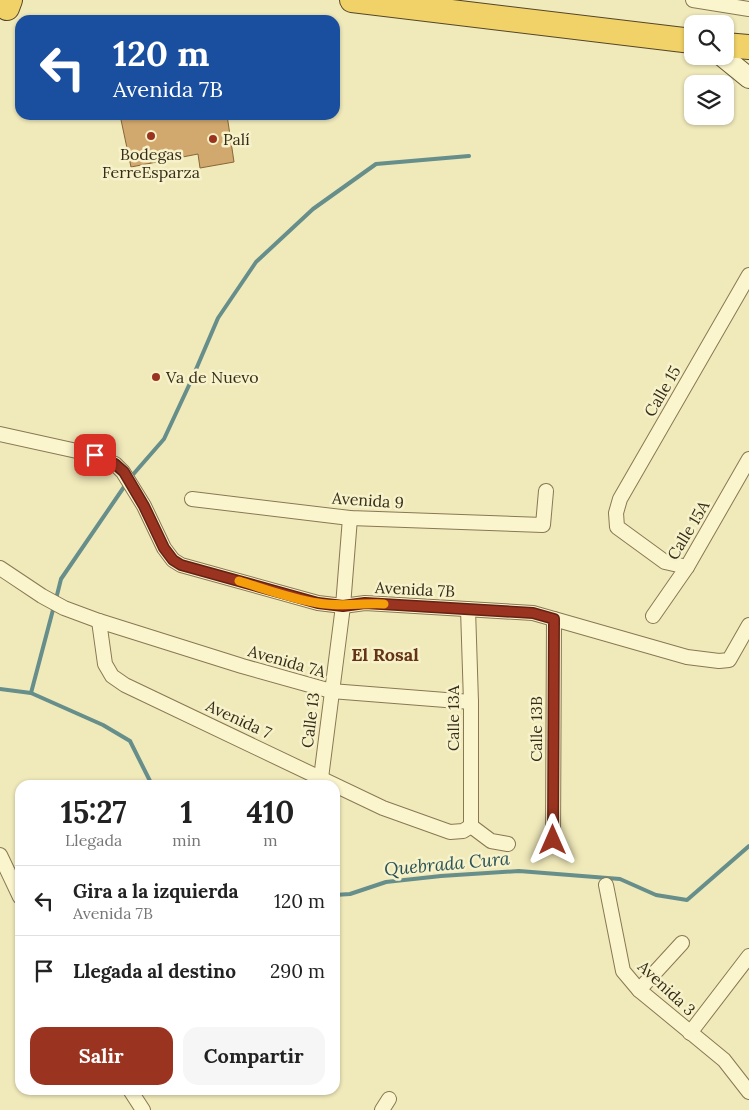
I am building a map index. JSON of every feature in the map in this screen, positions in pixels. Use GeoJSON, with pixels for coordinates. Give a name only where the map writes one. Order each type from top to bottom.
{"type":"FeatureCollection","features":[{"type":"Feature","properties":{"kind":"highway"},"geometry":{"type":"LineString","coordinates":[[352,0],[448,6],[684,40]]}},
{"type":"Feature","properties":{"kind":"highway"},"geometry":{"type":"LineString","coordinates":[[734,45],[749,47]]}},
{"type":"Feature","properties":{"kind":"main road"},"geometry":{"type":"LineString","coordinates":[[733,65],[749,78]]}},
{"type":"Feature","properties":{"kind":"street"},"geometry":{"type":"LineString","coordinates":[[693,0],[749,9]]}},
{"type":"Feature","properties":{"kind":"street","name":"Calle 15"},"geometry":{"type":"LineString","coordinates":[[687,567],[664,562],[617,527],[616,513],[620,500],[749,276]]}},
{"type":"Feature","properties":{"kind":"street","name":"Avenida 7B"},"geometry":{"type":"LineString","coordinates":[[0,434],[95,455],[115,464],[124,472],[144,506],[164,548],[173,560],[181,565],[318,603],[343,606],[365,603],[533,613],[687,656],[719,661],[729,660],[749,625]]}},
{"type":"Feature","properties":{"kind":"street","name":"Calle 15A"},"geometry":{"type":"LineString","coordinates":[[654,616],[687,567],[749,459]]}},
{"type":"Feature","properties":{"kind":"street","name":"Avenida 9"},"geometry":{"type":"LineString","coordinates":[[192,499],[350,518],[543,525],[546,491]]}},
{"type":"Feature","properties":{"kind":"street","name":"Calle 13"},"geometry":{"type":"LineString","coordinates":[[321,778],[343,606],[350,518]]}},
{"type":"Feature","properties":{"kind":"street"},"geometry":{"type":"LineString","coordinates":[[0,568],[42,596],[64,608],[99,622]]}},
{"type":"Feature","properties":{"kind":"street","name":"Calle 13A"},"geometry":{"type":"LineString","coordinates":[[468,609],[471,702],[471,826]]}},
{"type":"Feature","properties":{"kind":"street","name":"Calle 13B"},"geometry":{"type":"LineString","coordinates":[[553,840],[554,619]]}},
{"type":"Feature","properties":{"kind":"street","name":"Avenida 7A"},"geometry":{"type":"LineString","coordinates":[[99,622],[331,692],[471,702]]}},
{"type":"Feature","properties":{"kind":"street","name":"Avenida 7"},"geometry":{"type":"LineString","coordinates":[[99,622],[105,664],[112,676],[125,685],[325,780]]}},
{"type":"Feature","properties":{"kind":"street","name":"Avenida 7"},"geometry":{"type":"LineString","coordinates":[[340,787],[383,808],[450,832],[463,831],[471,826]]}},
{"type":"Feature","properties":{"kind":"street"},"geometry":{"type":"LineString","coordinates":[[471,826],[491,842],[508,844]]}},
{"type":"Feature","properties":{"kind":"street"},"geometry":{"type":"LineString","coordinates":[[0,855],[15,886]]}},
{"type":"Feature","properties":{"kind":"street","name":"Avenida 3"},"geometry":{"type":"LineString","coordinates":[[606,885],[623,971],[639,990],[724,1060],[749,1092]]}},
{"type":"Feature","properties":{"kind":"street"},"geometry":{"type":"LineString","coordinates":[[639,990],[682,943]]}},
{"type":"Feature","properties":{"kind":"street"},"geometry":{"type":"LineString","coordinates":[[690,1033],[749,956]]}},
{"type":"Feature","properties":{"kind":"street"},"geometry":{"type":"LineString","coordinates":[[133,1095],[143,1110]]}},
{"type":"Feature","properties":{"kind":"building"},"geometry":{"type":"Polygon","coordinates":[[[121,120],[228,120],[234,162],[200,168],[198,154],[131,167],[121,120]]]}},
{"type":"Feature","properties":{"kind":"waterway"},"geometry":{"type":"LineString","coordinates":[[130,478],[164,439],[218,318],[256,262],[313,209],[376,164],[469,156]]}},
{"type":"Feature","properties":{"kind":"waterway"},"geometry":{"type":"LineString","coordinates":[[56,599],[61,579],[126,484]]}},
{"type":"Feature","properties":{"kind":"waterway"},"geometry":{"type":"LineString","coordinates":[[31,693],[54,606]]}},
{"type":"Feature","properties":{"kind":"waterway","name":"Quebrada Cura"},"geometry":{"type":"LineString","coordinates":[[0,689],[31,693],[103,725],[130,741],[150,780]]}},
{"type":"Feature","properties":{"kind":"waterway","name":"Quebrada Cura"},"geometry":{"type":"LineString","coordinates":[[340,895],[350,894],[386,882],[519,871],[620,879],[656,895],[687,900],[749,846]]}},
{"type":"Feature","properties":{"kind":"slow traffic"},"geometry":{"type":"LineString","coordinates":[[239,581],[318,603],[343,606],[365,603],[384,604]]}},
{"type":"Feature","properties":{"kind":"place","name":"Bodegas FerreEsparza"},"geometry":{"type":"Point","coordinates":[151,136]}},
{"type":"Feature","properties":{"kind":"place","name":"Palí"},"geometry":{"type":"Point","coordinates":[213,139]}},
{"type":"Feature","properties":{"kind":"place","name":"Va de Nuevo"},"geometry":{"type":"Point","coordinates":[156,377]}},
{"type":"Feature","properties":{"kind":"district","name":"El Rosal"},"geometry":{"type":"Point","coordinates":[385,655]}},
{"type":"Feature","properties":{"kind":"route"},"geometry":{"type":"LineString","coordinates":[[95,455],[115,464],[124,472],[144,506],[164,548],[173,560],[181,565],[318,603],[343,606],[365,603],[533,613],[554,619],[553,840]]}}]}
